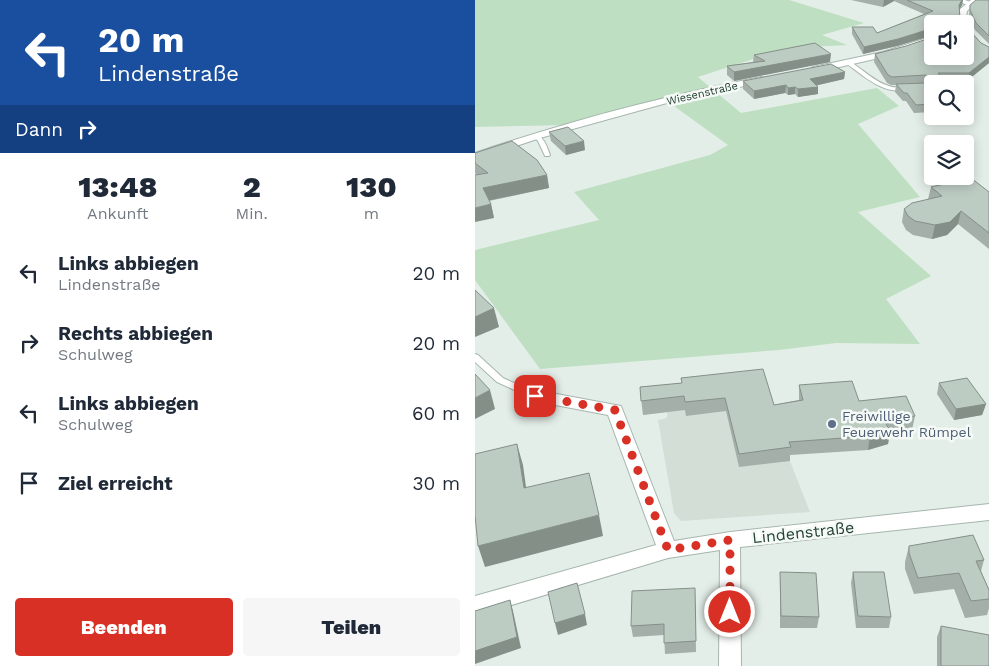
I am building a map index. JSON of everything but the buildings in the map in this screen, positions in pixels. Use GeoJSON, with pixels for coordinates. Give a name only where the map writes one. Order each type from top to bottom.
{"type":"FeatureCollection","features":[{"type":"Feature","properties":{"kind":"street"},"geometry":{"type":"LineString","coordinates":[[955,0],[973,2]]}},
{"type":"Feature","properties":{"kind":"street"},"geometry":{"type":"LineString","coordinates":[[962,15],[963,10],[973,2]]}},
{"type":"Feature","properties":{"kind":"street"},"geometry":{"type":"LineString","coordinates":[[804,72],[901,50],[924,41]]}},
{"type":"Feature","properties":{"kind":"street","name":"Wiesenstraße"},"geometry":{"type":"LineString","coordinates":[[475,157],[537,136],[690,94],[767,79]]}},
{"type":"Feature","properties":{"kind":"street"},"geometry":{"type":"LineString","coordinates":[[535,396],[615,410],[668,550]]}},
{"type":"Feature","properties":{"kind":"street","name":"Lindenstraße"},"geometry":{"type":"LineString","coordinates":[[475,606],[668,550],[730,540],[989,512]]}},
{"type":"Feature","properties":{"kind":"street"},"geometry":{"type":"LineString","coordinates":[[730,540],[730,666]]}},
{"type":"Feature","properties":{"kind":"lane"},"geometry":{"type":"LineString","coordinates":[[849,63],[876,82],[890,89],[916,87]]}},
{"type":"Feature","properties":{"kind":"lane"},"geometry":{"type":"LineString","coordinates":[[537,136],[541,140],[547,155]]}},
{"type":"Feature","properties":{"kind":"lane"},"geometry":{"type":"LineString","coordinates":[[475,357],[500,380],[535,396]]}},
{"type":"Feature","properties":{"kind":"shaded area"},"geometry":{"type":"Polygon","coordinates":[[[682,397],[777,419],[790,461],[810,512],[681,521],[674,513],[658,420],[667,418],[667,412],[643,415],[641,401],[682,397]]]}},
{"type":"Feature","properties":{"kind":"green space"},"geometry":{"type":"Polygon","coordinates":[[[475,0],[789,0],[864,23],[822,35],[847,45],[787,48],[698,77],[741,113],[877,88],[899,106],[858,124],[920,197],[858,212],[931,276],[886,299],[920,344],[836,343],[779,350],[540,369],[475,280],[475,250],[599,220],[574,192],[710,155],[728,145],[667,101],[567,125],[475,127],[475,0]]]}},
{"type":"Feature","properties":{"kind":"place","name":"Freiwillige Feuerwehr Rümpel"},"geometry":{"type":"Point","coordinates":[832,424]}},
{"type":"Feature","properties":{"kind":"route"},"geometry":{"type":"LineString","coordinates":[[535,396],[615,410],[668,550],[730,540],[730,612]]}}]}
